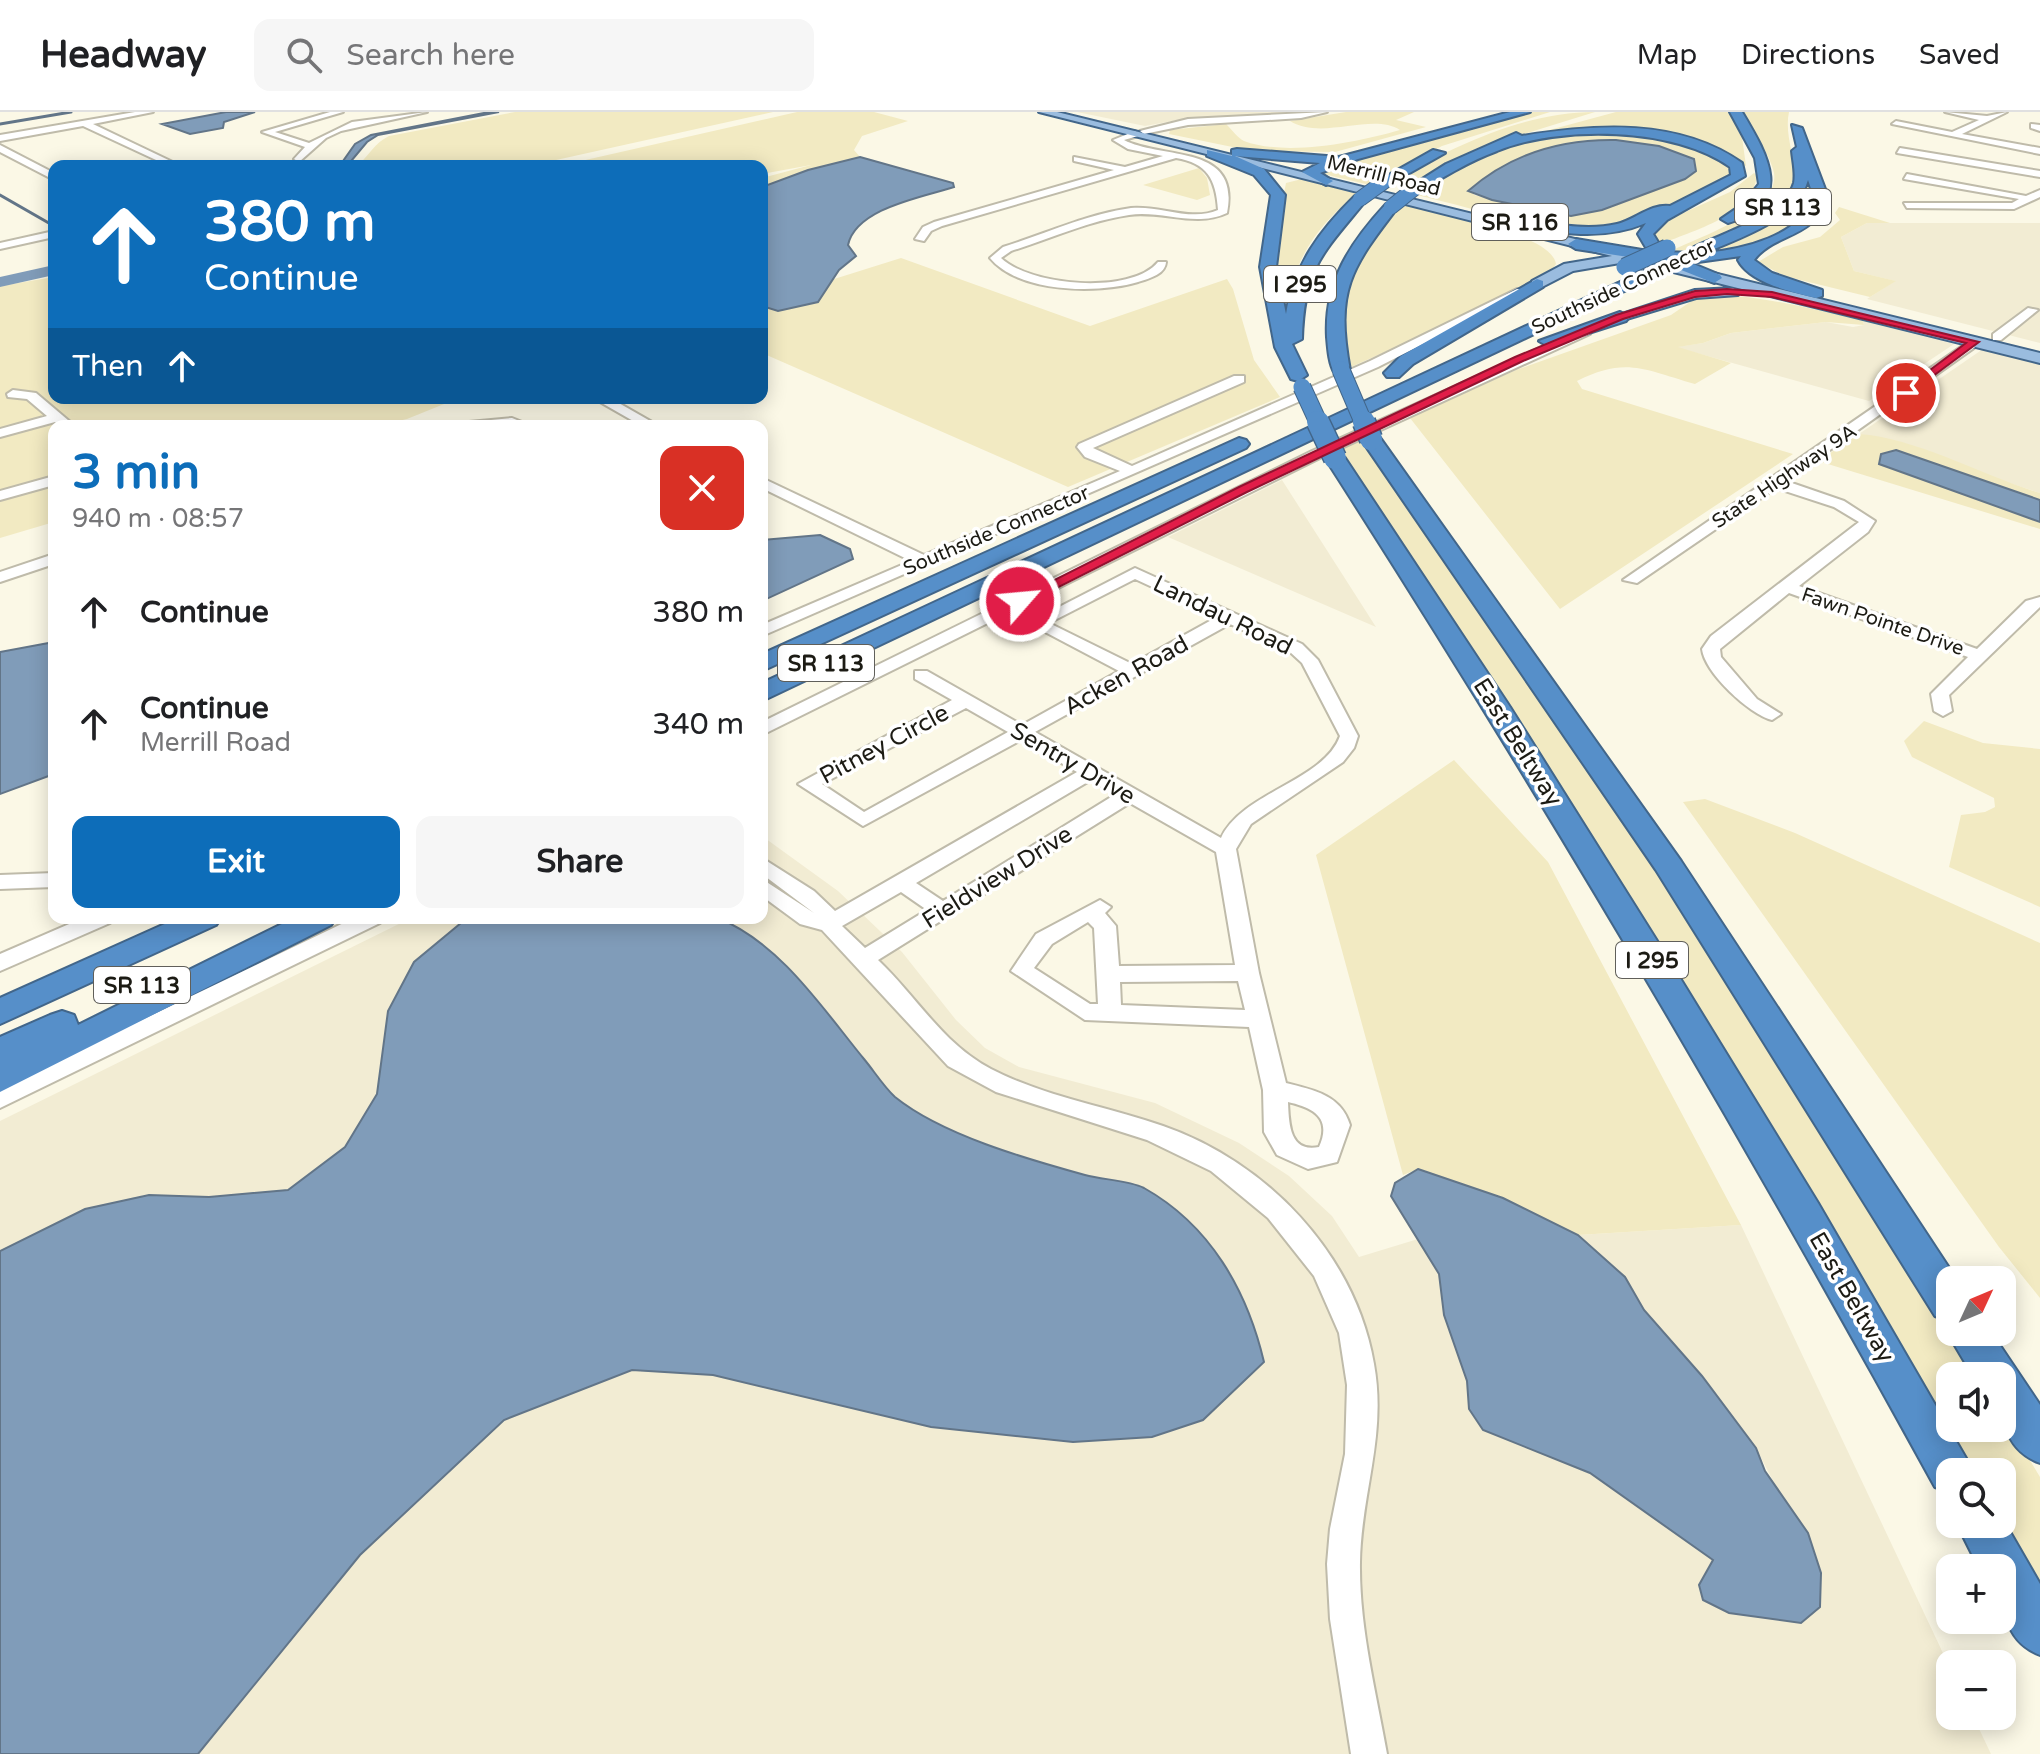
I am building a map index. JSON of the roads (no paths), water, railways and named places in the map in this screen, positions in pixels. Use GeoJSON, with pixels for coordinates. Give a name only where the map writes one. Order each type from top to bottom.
{"type":"FeatureCollection","features":[{"type":"Feature","properties":{"kind":"highway"},"geometry":{"type":"LineString","coordinates":[[1214,150],[1298,160],[1353,156],[1524,112]]}},
{"type":"Feature","properties":{"kind":"highway","name":"Southside Connector"},"geometry":{"type":"LineString","coordinates":[[768,692],[1299,439],[1659,260],[1743,212],[1761,196],[1769,176],[1768,168],[1736,112]]}},
{"type":"Feature","properties":{"kind":"highway","name":"Southside Connector"},"geometry":{"type":"LineString","coordinates":[[768,660],[1625,267],[1693,253],[1768,217],[1797,194],[1801,183],[1797,112]]}},
{"type":"Feature","properties":{"kind":"highway","name":"East Beltway"},"geometry":{"type":"LineString","coordinates":[[1538,118],[1455,146],[1385,181],[1360,199],[1327,233],[1302,275],[1293,309],[1300,381],[1335,458],[1432,605],[1599,871],[1882,1348],[1943,1458]]}},
{"type":"Feature","properties":{"kind":"highway","name":"I 295"},"geometry":{"type":"LineString","coordinates":[[1576,119],[1498,146],[1415,188],[1391,207],[1346,262],[1336,294],[1334,339],[1341,370],[1371,439],[1670,868],[1936,1282]]}},
{"type":"Feature","properties":{"kind":"highway"},"geometry":{"type":"LineString","coordinates":[[1659,260],[1718,258],[1753,251],[1799,227],[1819,205],[1819,185],[1796,128]]}},
{"type":"Feature","properties":{"kind":"highway"},"geometry":{"type":"LineString","coordinates":[[1498,146],[1540,135],[1580,131],[1656,136],[1724,155],[1740,169],[1731,182],[1651,225],[1645,238],[1659,260]]}},
{"type":"Feature","properties":{"kind":"highway"},"geometry":{"type":"LineString","coordinates":[[1651,225],[1739,183],[1751,169],[1754,143]]}},
{"type":"Feature","properties":{"kind":"highway"},"geometry":{"type":"LineString","coordinates":[[1214,150],[1261,173],[1274,184],[1278,195]]}},
{"type":"Feature","properties":{"kind":"highway"},"geometry":{"type":"LineString","coordinates":[[1300,381],[1284,347],[1270,278],[1278,195],[1284,182],[1316,176],[1353,156]]}},
{"type":"Feature","properties":{"kind":"highway"},"geometry":{"type":"LineString","coordinates":[[1495,220],[1572,229],[1611,229],[1731,182]]}},
{"type":"Feature","properties":{"kind":"highway"},"geometry":{"type":"LineString","coordinates":[[1576,244],[1659,260],[1714,278]]}},
{"type":"Feature","properties":{"kind":"highway"},"geometry":{"type":"LineString","coordinates":[[1753,251],[1746,260],[1755,271],[1816,298]]}},
{"type":"Feature","properties":{"kind":"highway"},"geometry":{"type":"LineString","coordinates":[[1393,373],[1407,360],[1537,284]]}},
{"type":"Feature","properties":{"kind":"highway"},"geometry":{"type":"LineString","coordinates":[[1299,439],[1519,352],[1620,317]]}},
{"type":"Feature","properties":{"kind":"highway"},"geometry":{"type":"LineString","coordinates":[[0,990],[160,924]]}},
{"type":"Feature","properties":{"kind":"highway","name":"SR 113"},"geometry":{"type":"LineString","coordinates":[[0,1012],[192,924]]}},
{"type":"Feature","properties":{"kind":"highway","name":"SR 113"},"geometry":{"type":"LineString","coordinates":[[0,1052],[272,924]]}},
{"type":"Feature","properties":{"kind":"highway"},"geometry":{"type":"LineString","coordinates":[[0,1079],[308,924]]}},
{"type":"Feature","properties":{"kind":"highway"},"geometry":{"type":"LineString","coordinates":[[2016,1406],[2040,1443]]}},
{"type":"Feature","properties":{"kind":"highway"},"geometry":{"type":"LineString","coordinates":[[1988,1538],[2040,1631]]}},
{"type":"Feature","properties":{"kind":"main road","name":"Merrill Road"},"geometry":{"type":"LineString","coordinates":[[1044,112],[1214,150],[1495,220],[1613,244],[1659,260]]}},
{"type":"Feature","properties":{"kind":"main road"},"geometry":{"type":"LineString","coordinates":[[1056,112],[1079,118]]}},
{"type":"Feature","properties":{"kind":"main road","name":"Merrill Road"},"geometry":{"type":"LineString","coordinates":[[1064,112],[1079,118]]}},
{"type":"Feature","properties":{"kind":"main road","name":"Merrill Road"},"geometry":{"type":"LineString","coordinates":[[1495,220],[1576,244]]}},
{"type":"Feature","properties":{"kind":"main road"},"geometry":{"type":"LineString","coordinates":[[1495,220],[1553,249],[1561,262],[1556,272]]}},
{"type":"Feature","properties":{"kind":"main road"},"geometry":{"type":"LineString","coordinates":[[1640,310],[1661,299],[1672,288],[1668,273],[1659,260]]}},
{"type":"Feature","properties":{"kind":"main road"},"geometry":{"type":"LineString","coordinates":[[1537,284],[1556,272],[1597,262],[1659,260],[1745,276],[2040,358]]}},
{"type":"Feature","properties":{"kind":"main road"},"geometry":{"type":"LineString","coordinates":[[1714,278],[2040,348]]}},
{"type":"Feature","properties":{"kind":"main road"},"geometry":{"type":"LineString","coordinates":[[1714,278],[1959,335],[1997,337]]}},
{"type":"Feature","properties":{"kind":"main road"},"geometry":{"type":"LineString","coordinates":[[1620,317],[1714,292],[1816,298]]}},
{"type":"Feature","properties":{"kind":"main road"},"geometry":{"type":"LineString","coordinates":[[1974,342],[2040,348]]}},
{"type":"Feature","properties":{"kind":"street"},"geometry":{"type":"LineString","coordinates":[[0,138],[149,112]]}},
{"type":"Feature","properties":{"kind":"street"},"geometry":{"type":"LineString","coordinates":[[308,145],[266,132],[322,113],[339,112]]}},
{"type":"Feature","properties":{"kind":"street"},"geometry":{"type":"LineString","coordinates":[[277,137],[320,121],[367,112]]}},
{"type":"Feature","properties":{"kind":"street"},"geometry":{"type":"LineString","coordinates":[[381,112],[406,115]]}},
{"type":"Feature","properties":{"kind":"street"},"geometry":{"type":"LineString","coordinates":[[299,159],[308,145],[336,130],[423,112]]}},
{"type":"Feature","properties":{"kind":"street"},"geometry":{"type":"LineString","coordinates":[[1162,264],[1153,274],[1112,288],[1084,291],[1003,266],[995,258],[1007,249],[1132,211],[1155,210],[1206,217],[1223,211],[1221,187],[1212,171],[1201,162],[1127,146],[1117,140],[1148,135],[1185,122],[1275,119],[1323,112]]}},
{"type":"Feature","properties":{"kind":"street"},"geometry":{"type":"LineString","coordinates":[[1949,112],[1988,119]]}},
{"type":"Feature","properties":{"kind":"street"},"geometry":{"type":"LineString","coordinates":[[1953,135],[2003,112]]}},
{"type":"Feature","properties":{"kind":"street"},"geometry":{"type":"LineString","coordinates":[[288,141],[325,127],[389,113]]}},
{"type":"Feature","properties":{"kind":"street"},"geometry":{"type":"LineString","coordinates":[[83,123],[163,160]]}},
{"type":"Feature","properties":{"kind":"street"},"geometry":{"type":"LineString","coordinates":[[1896,124],[2040,151]]}},
{"type":"Feature","properties":{"kind":"street"},"geometry":{"type":"LineString","coordinates":[[0,148],[48,174]]}},
{"type":"Feature","properties":{"kind":"street"},"geometry":{"type":"LineString","coordinates":[[1900,151],[2040,174]]}},
{"type":"Feature","properties":{"kind":"street"},"geometry":{"type":"LineString","coordinates":[[920,239],[927,229],[938,224],[1178,155]]}},
{"type":"Feature","properties":{"kind":"street"},"geometry":{"type":"LineString","coordinates":[[1077,159],[1125,170]]}},
{"type":"Feature","properties":{"kind":"street"},"geometry":{"type":"LineString","coordinates":[[1907,177],[2035,196]]}},
{"type":"Feature","properties":{"kind":"street"},"geometry":{"type":"LineString","coordinates":[[1907,205],[2014,206],[2035,196]]}},
{"type":"Feature","properties":{"kind":"street"},"geometry":{"type":"LineString","coordinates":[[0,246],[48,235]]}},
{"type":"Feature","properties":{"kind":"street","name":"Southside Connector"},"geometry":{"type":"LineString","coordinates":[[768,628],[1229,429],[1374,364],[1537,284]]}},
{"type":"Feature","properties":{"kind":"street"},"geometry":{"type":"LineString","coordinates":[[1997,337],[2032,310]]}},
{"type":"Feature","properties":{"kind":"street"},"geometry":{"type":"LineString","coordinates":[[768,726],[1119,550],[1467,383],[1620,317]]}},
{"type":"Feature","properties":{"kind":"street","name":"State Highway 9A"},"geometry":{"type":"LineString","coordinates":[[1631,580],[1974,342]]}},
{"type":"Feature","properties":{"kind":"street"},"geometry":{"type":"LineString","coordinates":[[1133,471],[1085,448],[1239,379]]}},
{"type":"Feature","properties":{"kind":"street"},"geometry":{"type":"LineString","coordinates":[[13,394],[31,396],[60,420]]}},
{"type":"Feature","properties":{"kind":"street"},"geometry":{"type":"LineString","coordinates":[[611,404],[641,420]]}},
{"type":"Feature","properties":{"kind":"street"},"geometry":{"type":"LineString","coordinates":[[0,433],[48,424]]}},
{"type":"Feature","properties":{"kind":"street"},"geometry":{"type":"LineString","coordinates":[[0,496],[48,482]]}},
{"type":"Feature","properties":{"kind":"street"},"geometry":{"type":"LineString","coordinates":[[1772,714],[1751,703],[1712,658],[1711,649],[1717,640],[1863,529],[1867,521],[1839,504],[1774,482]]}},
{"type":"Feature","properties":{"kind":"street"},"geometry":{"type":"LineString","coordinates":[[768,485],[923,561]]}},
{"type":"Feature","properties":{"kind":"street"},"geometry":{"type":"LineString","coordinates":[[22,593],[3,576],[48,561]]}},
{"type":"Feature","properties":{"kind":"street","name":"Landau Road"},"geometry":{"type":"LineString","coordinates":[[1132,671],[1036,623],[1135,573],[1296,648],[1309,660],[1349,736],[1345,748],[1336,758],[1244,820],[1234,831],[1226,849]]}},
{"type":"Feature","properties":{"kind":"street","name":"Fawn Pointe Drive"},"geometry":{"type":"LineString","coordinates":[[1787,587],[1978,655]]}},
{"type":"Feature","properties":{"kind":"street","name":"Fawn Pointe Drive"},"geometry":{"type":"LineString","coordinates":[[1943,711],[1940,694],[2032,604],[2040,602]]}},
{"type":"Feature","properties":{"kind":"street","name":"Acken Road"},"geometry":{"type":"LineString","coordinates":[[1021,733],[1230,617]]}},
{"type":"Feature","properties":{"kind":"street","name":"Sentry Drive"},"geometry":{"type":"LineString","coordinates":[[921,675],[1226,849]]}},
{"type":"Feature","properties":{"kind":"street","name":"Pitney Circle"},"geometry":{"type":"LineString","coordinates":[[965,701],[808,784],[863,820],[1021,733]]}},
{"type":"Feature","properties":{"kind":"street","name":"Fieldview Drive"},"geometry":{"type":"LineString","coordinates":[[829,924],[1090,773]]}},
{"type":"Feature","properties":{"kind":"street","name":"Fieldview Drive"},"geometry":{"type":"LineString","coordinates":[[865,958],[1129,795]]}},
{"type":"Feature","properties":{"kind":"street"},"geometry":{"type":"LineString","coordinates":[[1226,849],[1248,973],[1275,1090]]}},
{"type":"Feature","properties":{"kind":"street"},"geometry":{"type":"LineString","coordinates":[[768,868],[824,910],[829,924],[865,958],[954,1058],[1005,1087],[1040,1101],[1133,1126],[1179,1143],[1245,1182],[1278,1211],[1307,1244],[1343,1307],[1353,1332],[1362,1375],[1364,1416],[1345,1538],[1348,1621],[1369,1754]]}},
{"type":"Feature","properties":{"kind":"street"},"geometry":{"type":"LineString","coordinates":[[0,882],[48,883]]}},
{"type":"Feature","properties":{"kind":"street"},"geometry":{"type":"LineString","coordinates":[[901,882],[943,911]]}},
{"type":"Feature","properties":{"kind":"street"},"geometry":{"type":"LineString","coordinates":[[768,890],[808,919],[829,924]]}},
{"type":"Feature","properties":{"kind":"street"},"geometry":{"type":"LineString","coordinates":[[1110,1013],[1105,926],[1095,909],[1061,927],[1028,952],[1022,971],[1085,1012],[1258,1019]]}},
{"type":"Feature","properties":{"kind":"street"},"geometry":{"type":"LineString","coordinates":[[0,1099],[360,924]]}},
{"type":"Feature","properties":{"kind":"street"},"geometry":{"type":"LineString","coordinates":[[0,963],[61,928]]}},
{"type":"Feature","properties":{"kind":"street"},"geometry":{"type":"LineString","coordinates":[[1107,974],[1248,973]]}},
{"type":"Feature","properties":{"kind":"water"},"geometry":{"type":"Polygon","coordinates":[[[226,112],[255,112],[224,122],[223,128],[190,134],[162,124],[226,112]]]}},
{"type":"Feature","properties":{"kind":"water"},"geometry":{"type":"Polygon","coordinates":[[[499,112],[378,135],[367,142],[352,160],[344,160],[355,144],[371,135],[499,112]]]}},
{"type":"Feature","properties":{"kind":"water"},"geometry":{"type":"Polygon","coordinates":[[[1616,140],[1659,146],[1694,159],[1696,171],[1685,179],[1602,210],[1571,216],[1492,200],[1468,191],[1501,167],[1537,151],[1576,142],[1616,140]]]}},
{"type":"Feature","properties":{"kind":"water"},"geometry":{"type":"Polygon","coordinates":[[[860,157],[953,183],[954,187],[892,206],[864,222],[854,232],[848,245],[856,256],[839,270],[818,302],[778,311],[768,308],[768,185],[808,170],[860,157]]]}},
{"type":"Feature","properties":{"kind":"water"},"geometry":{"type":"Polygon","coordinates":[[[1896,450],[2040,500],[2040,522],[1879,464],[1881,454],[1896,450]]]}},
{"type":"Feature","properties":{"kind":"water"},"geometry":{"type":"Polygon","coordinates":[[[820,535],[850,549],[853,559],[768,598],[768,539],[820,535]]]}},
{"type":"Feature","properties":{"kind":"water"},"geometry":{"type":"Polygon","coordinates":[[[48,643],[48,776],[0,794],[0,652],[48,643]]]}},
{"type":"Feature","properties":{"kind":"water"},"geometry":{"type":"Polygon","coordinates":[[[460,924],[730,924],[781,960],[833,1019],[887,1089],[914,1111],[960,1134],[1037,1161],[1085,1175],[1138,1185],[1167,1203],[1206,1240],[1222,1262],[1247,1310],[1264,1362],[1203,1420],[1152,1437],[1073,1442],[931,1427],[713,1375],[632,1370],[504,1420],[360,1555],[198,1754],[0,1754],[0,1251],[85,1209],[149,1195],[209,1197],[288,1190],[345,1147],[377,1094],[388,1011],[414,962],[460,924]]]}},
{"type":"Feature","properties":{"kind":"water"},"geometry":{"type":"Polygon","coordinates":[[[1418,1169],[1503,1198],[1578,1235],[1625,1277],[1644,1310],[1702,1376],[1756,1448],[1765,1471],[1808,1533],[1821,1573],[1820,1607],[1801,1623],[1729,1613],[1703,1600],[1699,1585],[1713,1560],[1590,1473],[1483,1430],[1469,1409],[1467,1381],[1444,1315],[1439,1274],[1391,1196],[1395,1183],[1418,1169]]]}},
{"type":"Feature","properties":{"kind":"waterway"},"geometry":{"type":"LineString","coordinates":[[0,124],[71,112]]}},
{"type":"Feature","properties":{"kind":"waterway"},"geometry":{"type":"LineString","coordinates":[[0,195],[48,223]]}},
{"type":"Feature","properties":{"kind":"waterway"},"geometry":{"type":"LineString","coordinates":[[0,282],[48,271]]}}]}
